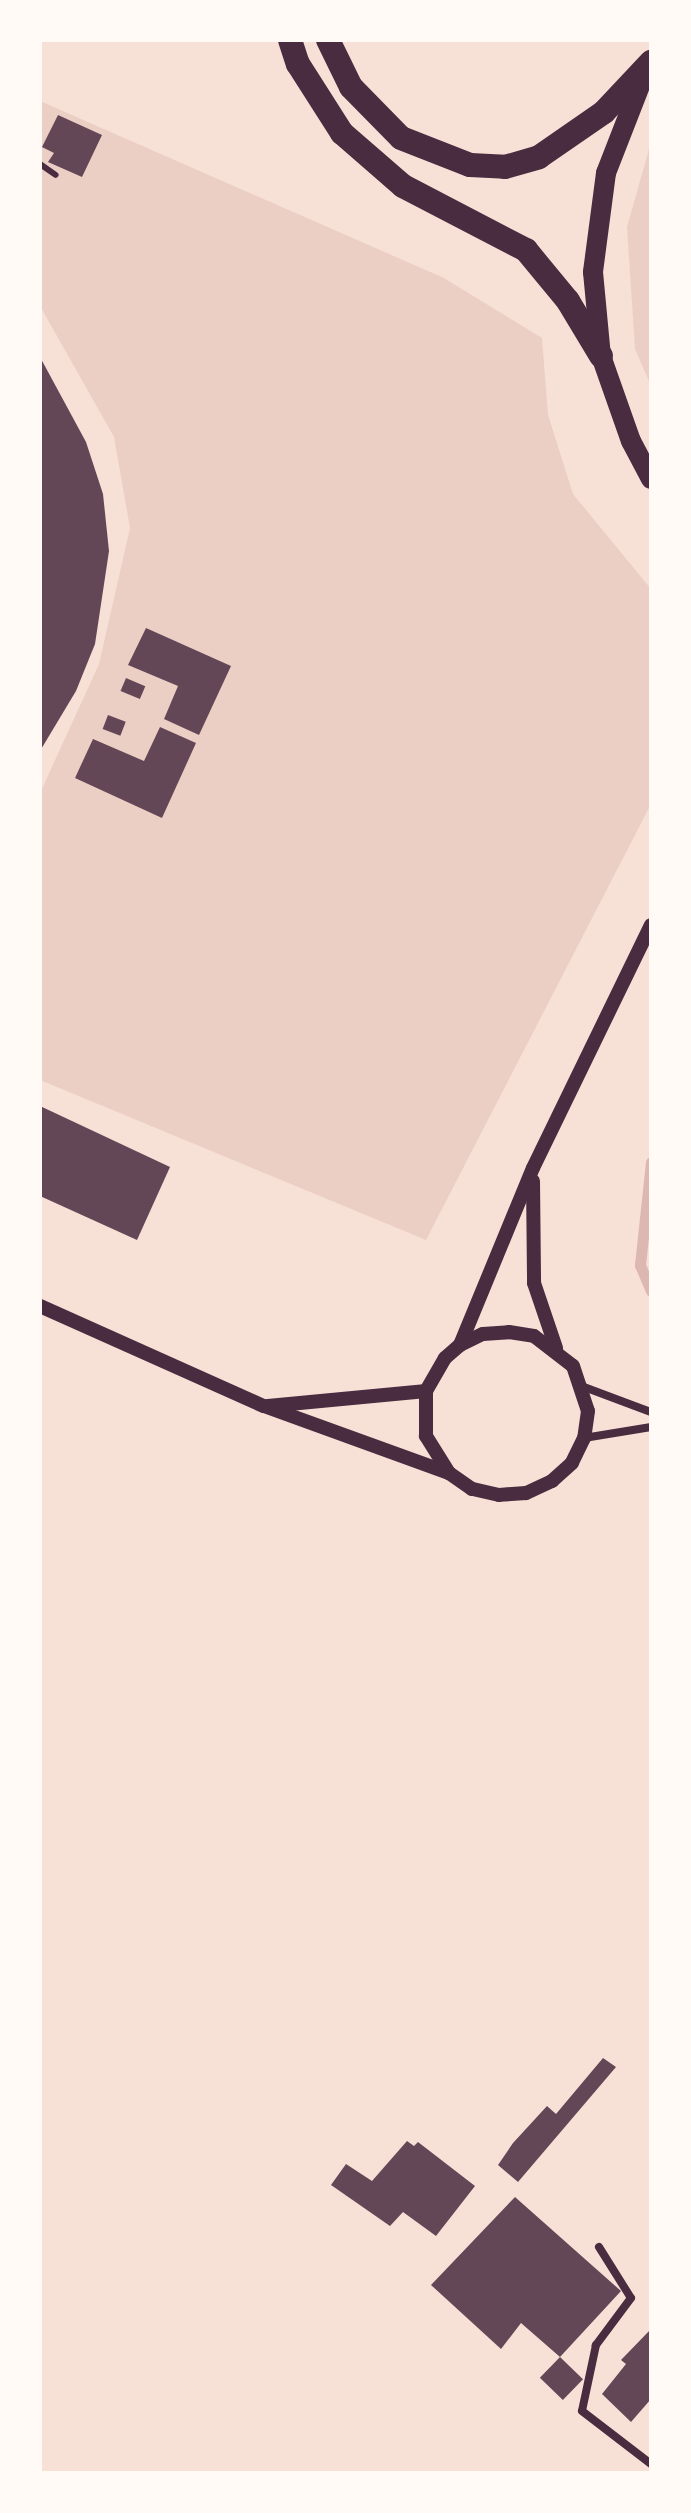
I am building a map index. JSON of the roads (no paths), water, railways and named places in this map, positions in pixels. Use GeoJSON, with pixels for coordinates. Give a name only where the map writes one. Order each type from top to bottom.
{"type":"FeatureCollection","features":[{"type":"Feature","properties":{"kind":"highway"},"geometry":{"type":"LineString","coordinates":[[290,40],[319,102],[342,133],[403,186],[526,250],[568,301],[601,356]]}},
{"type":"Feature","properties":{"kind":"highway"},"geometry":{"type":"LineString","coordinates":[[328,40],[351,87],[401,138],[470,165],[505,167],[539,157],[571,138],[651,63]]}},
{"type":"Feature","properties":{"kind":"main road"},"geometry":{"type":"LineString","coordinates":[[651,63],[619,133],[595,226],[595,314],[601,356],[631,441],[651,479]]}},
{"type":"Feature","properties":{"kind":"street"},"geometry":{"type":"LineString","coordinates":[[460,1345],[533,1168],[651,925]]}},
{"type":"Feature","properties":{"kind":"street"},"geometry":{"type":"LineString","coordinates":[[533,1168],[534,1283],[556,1348],[584,1387],[651,1412]]}},
{"type":"Feature","properties":{"kind":"street"},"geometry":{"type":"LineString","coordinates":[[40,1306],[264,1406],[449,1473],[472,1489],[499,1495],[526,1493],[552,1481],[572,1463],[584,1438],[584,1387]]}},
{"type":"Feature","properties":{"kind":"street"},"geometry":{"type":"LineString","coordinates":[[449,1473],[426,1436],[426,1391],[445,1358],[460,1345],[483,1334],[509,1332],[556,1348]]}},
{"type":"Feature","properties":{"kind":"street"},"geometry":{"type":"LineString","coordinates":[[264,1406],[426,1391]]}},
{"type":"Feature","properties":{"kind":"street"},"geometry":{"type":"LineString","coordinates":[[584,1438],[651,1427]]}},
{"type":"Feature","properties":{"kind":"street"},"geometry":{"type":"LineString","coordinates":[[599,2247],[631,2298],[596,2345],[582,2411],[651,2464]]}},
{"type":"Feature","properties":{"kind":"lane"},"geometry":{"type":"LineString","coordinates":[[40,164],[56,175]]}},
{"type":"Feature","properties":{"kind":"waterway"},"geometry":{"type":"LineString","coordinates":[[651,1162],[640,1265],[651,1291]]}}]}
